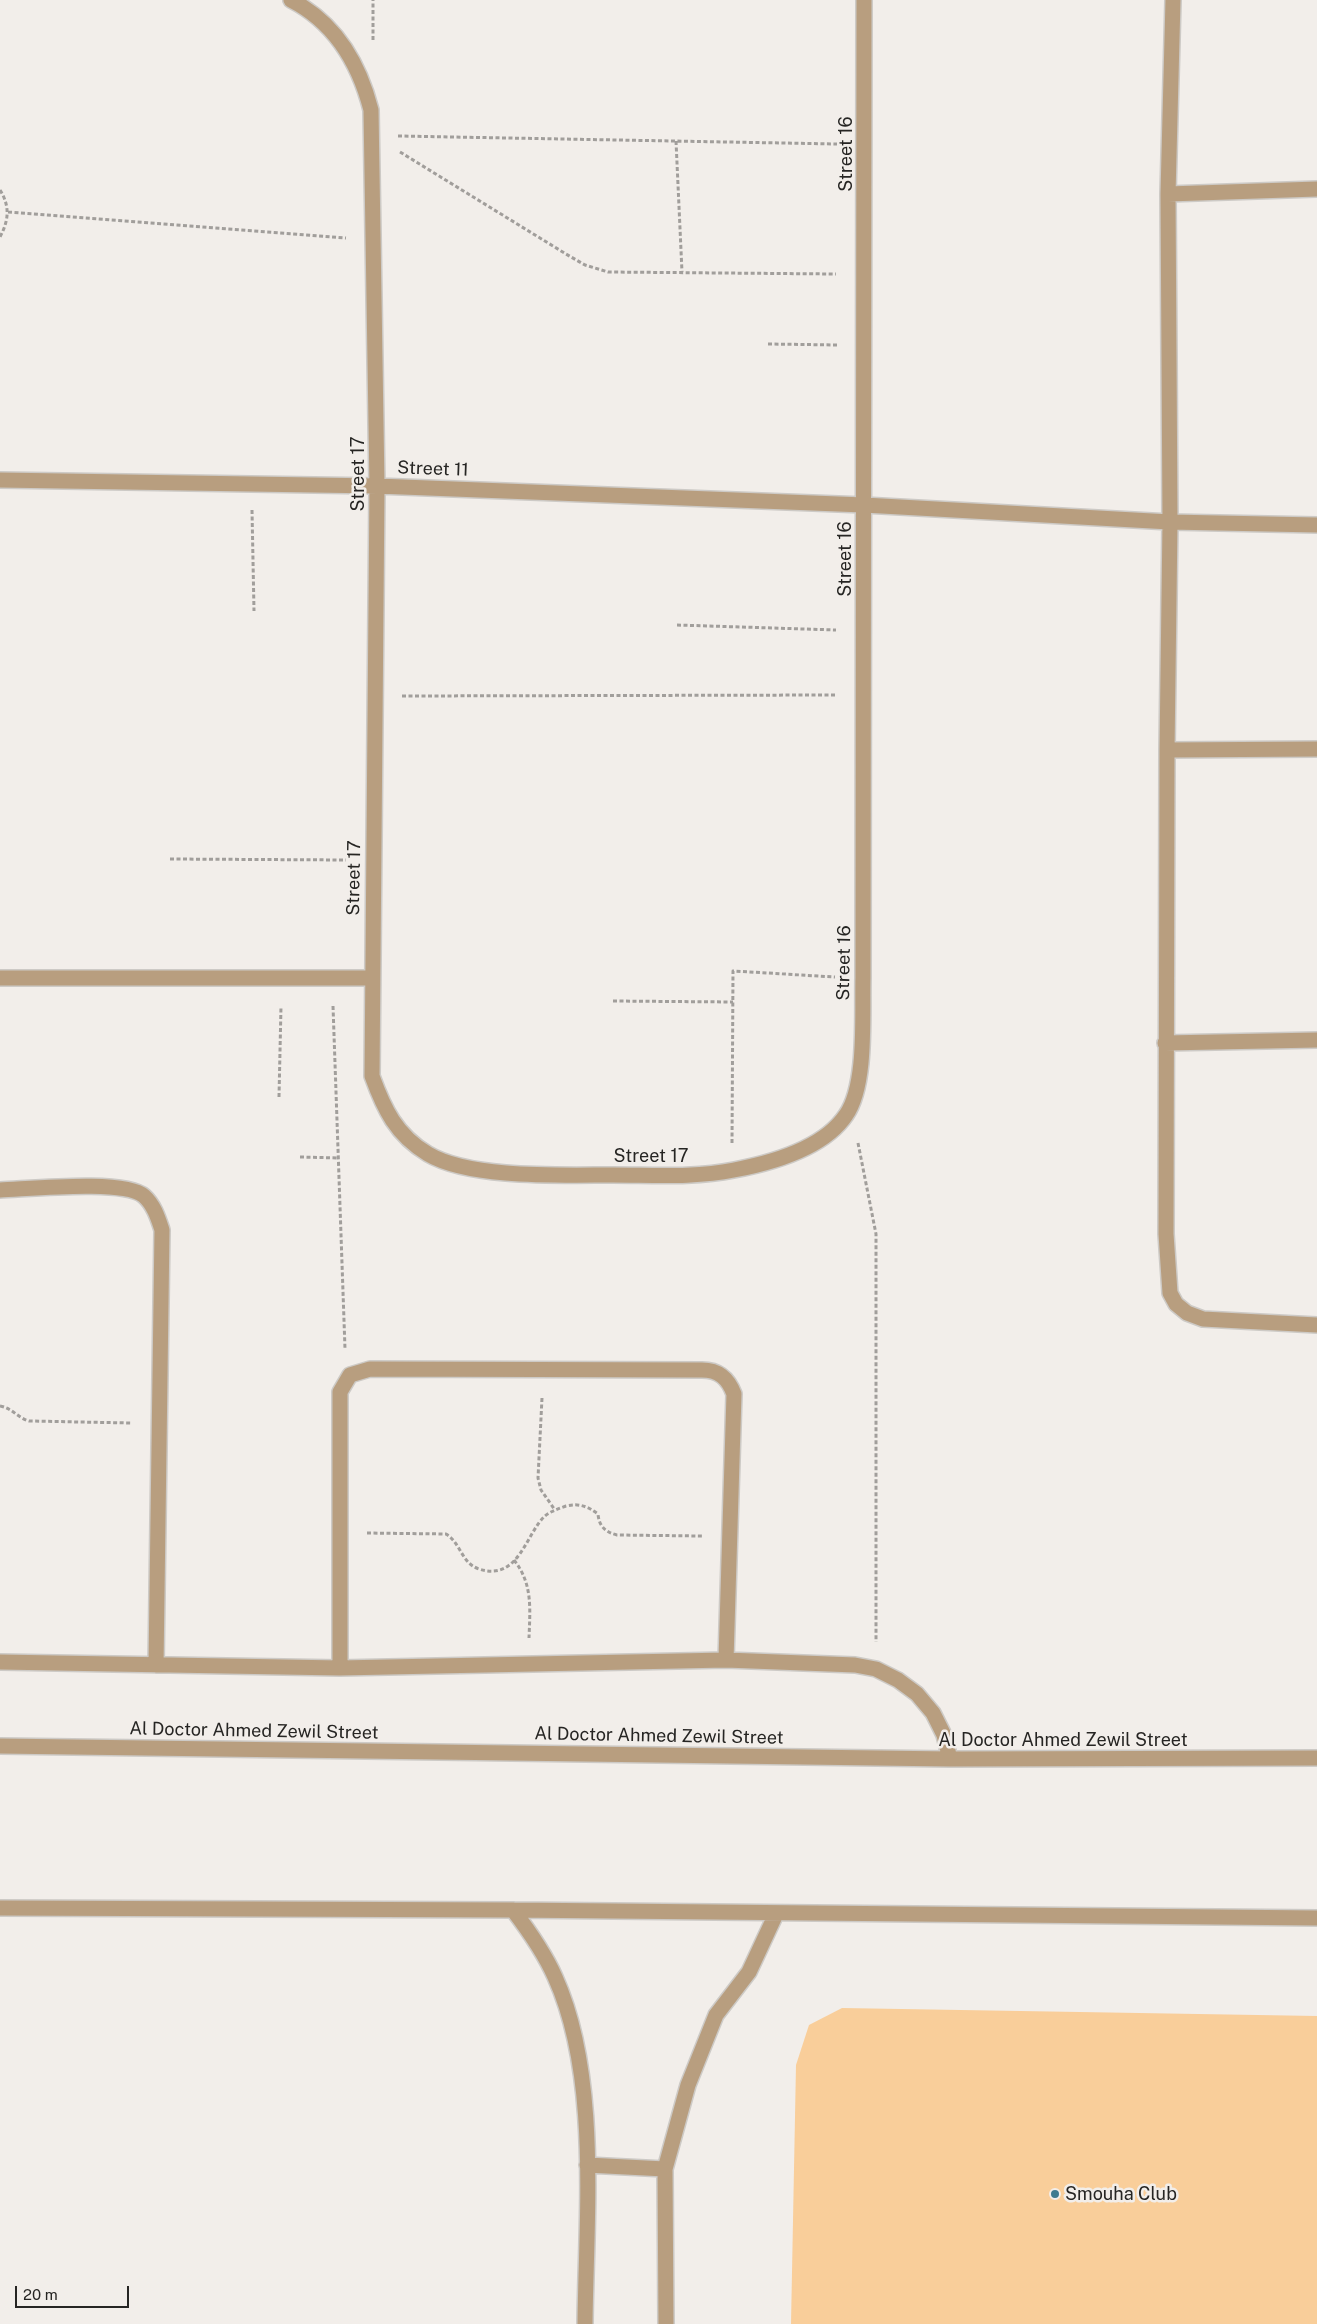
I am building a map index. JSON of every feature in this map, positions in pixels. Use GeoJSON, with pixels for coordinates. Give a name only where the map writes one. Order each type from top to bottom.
{"type":"FeatureCollection","features":[{"type":"Feature","properties":{"kind":"street","name":"Street 17"},"geometry":{"type":"LineString","coordinates":[[291,0],[303,6],[323,21],[340,40],[354,62],[365,85],[371,110],[377,486],[372,1076],[383,1107],[402,1134],[428,1154],[460,1165],[492,1172],[546,1175],[674,1176],[732,1171],[784,1157],[834,1130],[847,1115]]}},
{"type":"Feature","properties":{"kind":"street","name":"Street 16"},"geometry":{"type":"LineString","coordinates":[[847,1115],[856,1096],[860,1076],[863,978],[864,0]]}},
{"type":"Feature","properties":{"kind":"street"},"geometry":{"type":"LineString","coordinates":[[1173,0],[1168,194],[1170,522],[1165,1043],[1166,1234],[1170,1293],[1176,1304],[1187,1313],[1203,1319],[1317,1325]]}},
{"type":"Feature","properties":{"kind":"street"},"geometry":{"type":"LineString","coordinates":[[1168,194],[1317,189]]}},
{"type":"Feature","properties":{"kind":"street","name":"Street 11"},"geometry":{"type":"LineString","coordinates":[[0,480],[377,486],[864,505],[1170,522],[1317,525]]}},
{"type":"Feature","properties":{"kind":"street"},"geometry":{"type":"LineString","coordinates":[[1167,750],[1317,749]]}},
{"type":"Feature","properties":{"kind":"street"},"geometry":{"type":"LineString","coordinates":[[0,978],[372,978]]}},
{"type":"Feature","properties":{"kind":"street"},"geometry":{"type":"LineString","coordinates":[[1165,1043],[1317,1040]]}},
{"type":"Feature","properties":{"kind":"street"},"geometry":{"type":"LineString","coordinates":[[0,1190],[104,1186],[125,1188],[144,1195],[154,1208],[162,1230],[156,1665]]}},
{"type":"Feature","properties":{"kind":"street"},"geometry":{"type":"LineString","coordinates":[[340,1668],[340,1392],[346,1380],[360,1370],[370,1368],[710,1370],[726,1378],[734,1394],[726,1660]]}},
{"type":"Feature","properties":{"kind":"street"},"geometry":{"type":"LineString","coordinates":[[0,1662],[340,1668],[726,1660],[855,1665],[876,1669],[905,1684],[917,1694],[933,1713],[944,1735],[950,1759]]}},
{"type":"Feature","properties":{"kind":"street","name":"Al Doctor Ahmed Zewil Street"},"geometry":{"type":"LineString","coordinates":[[0,1746],[950,1759],[1317,1758]]}},
{"type":"Feature","properties":{"kind":"street"},"geometry":{"type":"LineString","coordinates":[[0,1908],[513,1910],[1317,1918]]}},
{"type":"Feature","properties":{"kind":"street"},"geometry":{"type":"LineString","coordinates":[[513,1910],[539,1945],[556,1978],[569,2016],[581,2073],[587,2141],[585,2324]]}},
{"type":"Feature","properties":{"kind":"street"},"geometry":{"type":"LineString","coordinates":[[666,2324],[665,2169],[688,2085],[716,2015],[749,1972],[776,1914]]}},
{"type":"Feature","properties":{"kind":"street"},"geometry":{"type":"LineString","coordinates":[[587,2165],[665,2169]]}},
{"type":"Feature","properties":{"kind":"path"},"geometry":{"type":"LineString","coordinates":[[372,136],[864,144]]}},
{"type":"Feature","properties":{"kind":"path"},"geometry":{"type":"LineString","coordinates":[[372,136],[585,266],[608,272],[864,274]]}},
{"type":"Feature","properties":{"kind":"path"},"geometry":{"type":"LineString","coordinates":[[676,141],[682,272]]}},
{"type":"Feature","properties":{"kind":"path"},"geometry":{"type":"LineString","coordinates":[[0,190],[6,200],[8,212],[6,225],[0,236]]}},
{"type":"Feature","properties":{"kind":"path"},"geometry":{"type":"LineString","coordinates":[[8,212],[374,240]]}},
{"type":"Feature","properties":{"kind":"path"},"geometry":{"type":"LineString","coordinates":[[768,344],[864,345]]}},
{"type":"Feature","properties":{"kind":"path"},"geometry":{"type":"LineString","coordinates":[[252,484],[254,611]]}},
{"type":"Feature","properties":{"kind":"path"},"geometry":{"type":"LineString","coordinates":[[677,625],[864,631]]}},
{"type":"Feature","properties":{"kind":"path"},"geometry":{"type":"LineString","coordinates":[[374,696],[864,695]]}},
{"type":"Feature","properties":{"kind":"path"},"geometry":{"type":"LineString","coordinates":[[170,859],[373,860]]}},
{"type":"Feature","properties":{"kind":"path"},"geometry":{"type":"LineString","coordinates":[[732,1171],[733,972],[863,978]]}},
{"type":"Feature","properties":{"kind":"path"},"geometry":{"type":"LineString","coordinates":[[279,1097],[281,978]]}},
{"type":"Feature","properties":{"kind":"path"},"geometry":{"type":"LineString","coordinates":[[332,978],[346,1380]]}},
{"type":"Feature","properties":{"kind":"path"},"geometry":{"type":"LineString","coordinates":[[612,1001],[733,1002]]}},
{"type":"Feature","properties":{"kind":"path"},"geometry":{"type":"LineString","coordinates":[[847,1115],[861,1151],[876,1234],[876,1669]]}},
{"type":"Feature","properties":{"kind":"path"},"geometry":{"type":"LineString","coordinates":[[300,1157],[339,1158]]}},
{"type":"Feature","properties":{"kind":"path"},"geometry":{"type":"LineString","coordinates":[[543,1369],[538,1478],[541,1490],[554,1510]]}},
{"type":"Feature","properties":{"kind":"path"},"geometry":{"type":"LineString","coordinates":[[0,1406],[5,1407],[23,1420],[29,1421],[159,1424]]}},
{"type":"Feature","properties":{"kind":"path"},"geometry":{"type":"LineString","coordinates":[[339,1534],[438,1533],[453,1539],[468,1562],[478,1569],[490,1571],[501,1570],[514,1560],[525,1548],[538,1524],[554,1510],[573,1504],[582,1505],[598,1514],[598,1520],[605,1531],[617,1535],[730,1537]]}},
{"type":"Feature","properties":{"kind":"path"},"geometry":{"type":"LineString","coordinates":[[514,1560],[523,1571],[531,1598],[529,1664]]}},
{"type":"Feature","properties":{"kind":"shaded area","name":"Smouha Club"},"geometry":{"type":"Polygon","coordinates":[[[842,2008],[1317,2016],[1317,2324],[791,2324],[796,2065],[809,2025],[842,2008]]]}},
{"type":"Feature","properties":{"kind":"place","name":"Smouha Club"},"geometry":{"type":"Point","coordinates":[1055,2194]}}]}
